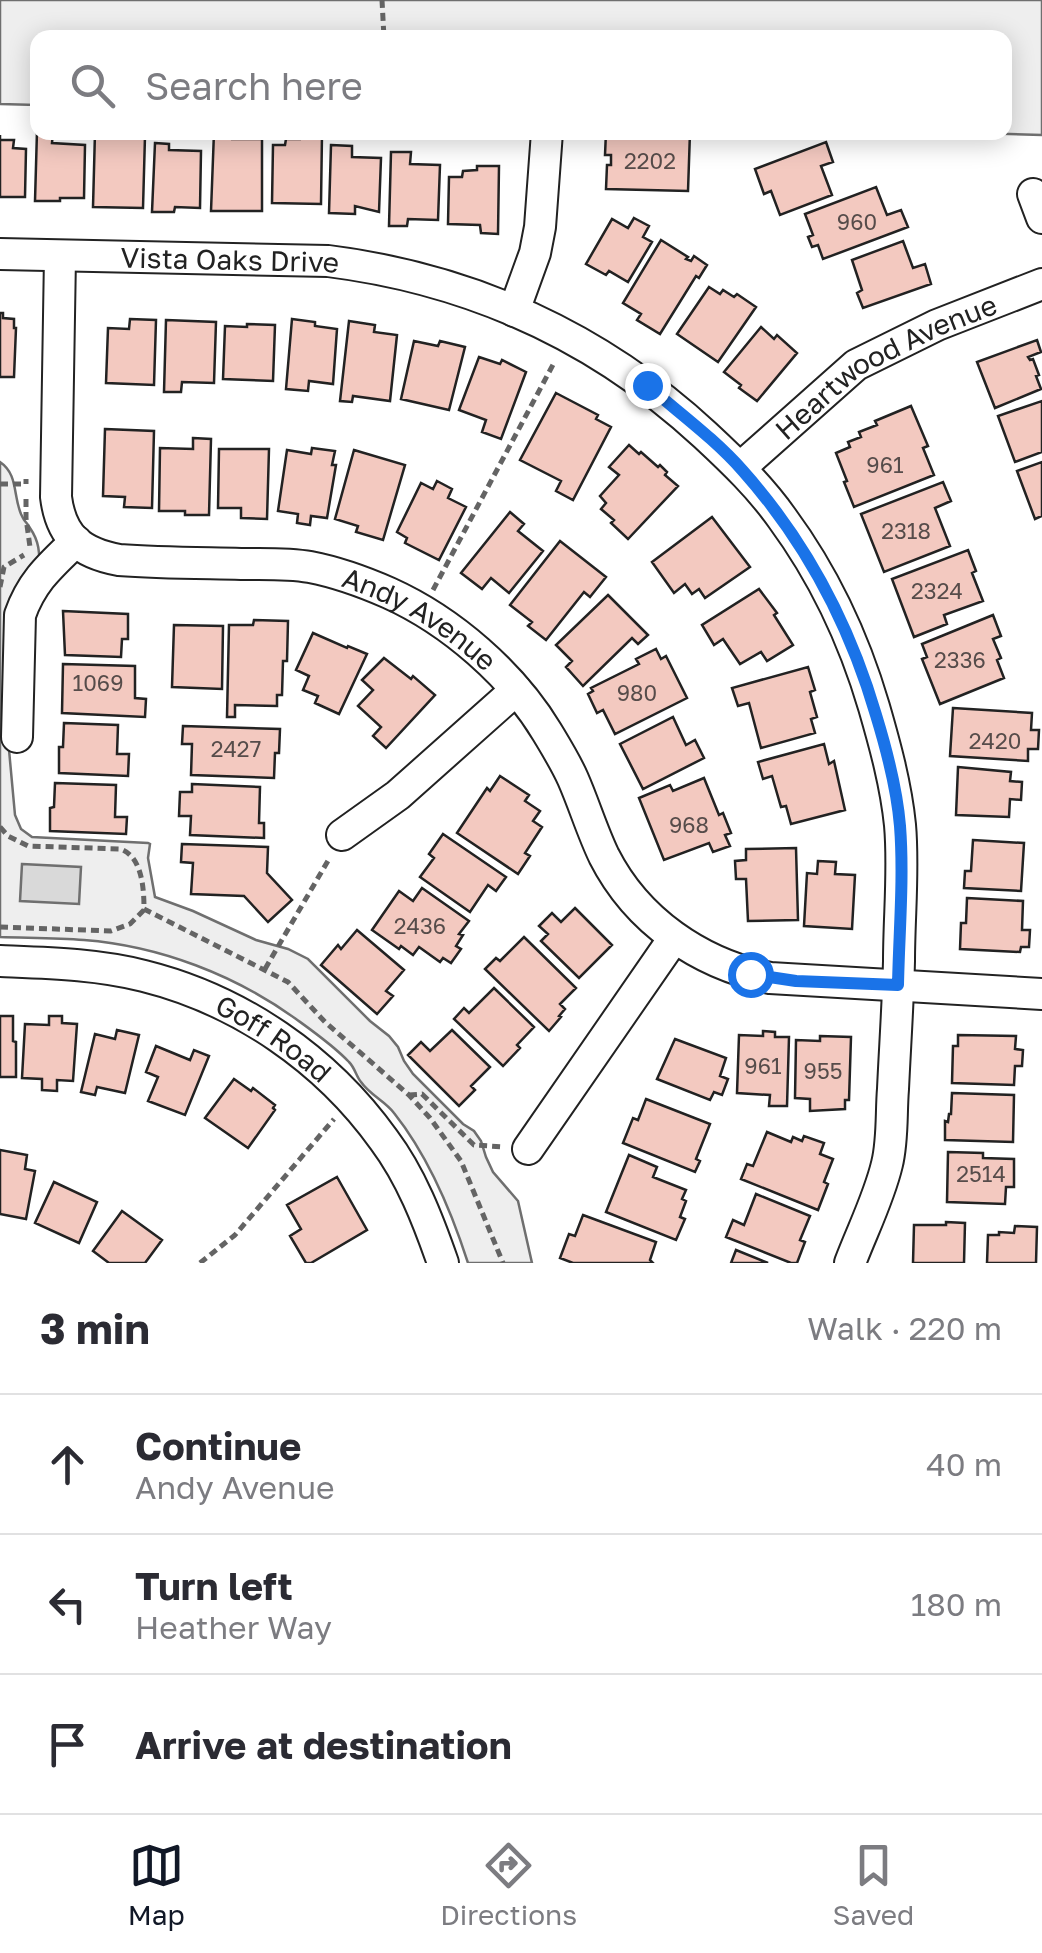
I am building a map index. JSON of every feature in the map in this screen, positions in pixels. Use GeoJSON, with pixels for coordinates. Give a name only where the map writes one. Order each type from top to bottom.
{"type":"FeatureCollection","features":[{"type":"Feature","properties":{"kind":"street"},"geometry":{"type":"LineString","coordinates":[[514,311],[535,254],[546,140]]}},
{"type":"Feature","properties":{"kind":"street","name":"Vista Oaks Drive"},"geometry":{"type":"LineString","coordinates":[[0,254],[328,261],[392,271],[456,290],[568,336],[647,385],[740,468],[781,516],[838,610],[862,666],[887,750],[900,825],[898,985],[888,1162],[850,1263]]}},
{"type":"Feature","properties":{"kind":"street"},"geometry":{"type":"LineString","coordinates":[[17,736],[20,616],[37,578],[76,541],[61,522],[56,497],[60,256]]}},
{"type":"Feature","properties":{"kind":"street","name":"Heartwood Avenue"},"geometry":{"type":"LineString","coordinates":[[740,468],[856,365],[937,325],[1042,284]]}},
{"type":"Feature","properties":{"kind":"street","name":"Andy Avenue"},"geometry":{"type":"LineString","coordinates":[[76,541],[96,556],[120,560],[309,567],[362,583],[423,610],[474,648],[516,690],[572,777],[598,843],[618,879],[636,903],[674,938],[700,954],[750,974],[796,981],[1042,994]]}},
{"type":"Feature","properties":{"kind":"street"},"geometry":{"type":"LineString","coordinates":[[342,835],[398,795],[516,690]]}},
{"type":"Feature","properties":{"kind":"street"},"geometry":{"type":"LineString","coordinates":[[528,1149],[674,938]]}},
{"type":"Feature","properties":{"kind":"street","name":"Goff Road"},"geometry":{"type":"LineString","coordinates":[[0,961],[63,963],[144,976],[182,988],[273,1032],[312,1060],[386,1141],[429,1222],[443,1263]]}},
{"type":"Feature","properties":{"kind":"path"},"geometry":{"type":"LineString","coordinates":[[382,0],[384,30]]}},
{"type":"Feature","properties":{"kind":"path"},"geometry":{"type":"LineString","coordinates":[[423,610],[568,336]]}},
{"type":"Feature","properties":{"kind":"path"},"geometry":{"type":"LineString","coordinates":[[0,587],[4,567],[31,552],[26,484]]}},
{"type":"Feature","properties":{"kind":"path"},"geometry":{"type":"LineString","coordinates":[[265,969],[342,835]]}},
{"type":"Feature","properties":{"kind":"path"},"geometry":{"type":"LineString","coordinates":[[0,927],[111,932],[130,924],[144,909]]}},
{"type":"Feature","properties":{"kind":"path"},"geometry":{"type":"LineString","coordinates":[[376,1081],[384,1074]]}},
{"type":"Feature","properties":{"kind":"path"},"geometry":{"type":"LineString","coordinates":[[408,1095],[422,1094],[474,1145],[528,1149]]}},
{"type":"Feature","properties":{"kind":"path"},"geometry":{"type":"LineString","coordinates":[[200,1263],[236,1235],[336,1117]]}},
{"type":"Feature","properties":{"kind":"shaded area"},"geometry":{"type":"Polygon","coordinates":[[[0,0],[1042,0],[1042,135],[1012,134],[1012,30],[30,30],[30,105],[0,104],[0,0]]]}},
{"type":"Feature","properties":{"kind":"shaded area"},"geometry":{"type":"Polygon","coordinates":[[[0,462],[12,479],[39,557],[7,728],[15,815],[21,829],[32,837],[148,843],[155,897],[308,959],[389,1036],[413,1074],[474,1131],[493,1172],[518,1201],[532,1263],[468,1263],[438,1185],[394,1113],[365,1087],[337,1050],[272,1003],[196,965],[141,949],[84,940],[0,937],[0,462]]]}},
{"type":"Feature","properties":{"kind":"shaded area"},"geometry":{"type":"Polygon","coordinates":[[[22,864],[81,867],[79,904],[20,901],[22,864]]]}},
{"type":"Feature","properties":{"kind":"building"},"geometry":{"type":"Polygon","coordinates":[[[0,140],[14,140],[13,148],[26,149],[25,197],[0,197],[0,140]]]}},
{"type":"Feature","properties":{"kind":"building"},"geometry":{"type":"Polygon","coordinates":[[[37,140],[85,145],[84,198],[35,201],[37,140]]]}},
{"type":"Feature","properties":{"kind":"building"},"geometry":{"type":"Polygon","coordinates":[[[95,140],[145,140],[143,208],[93,207],[95,140]]]}},
{"type":"Feature","properties":{"kind":"building"},"geometry":{"type":"Polygon","coordinates":[[[214,140],[262,140],[262,211],[211,211],[214,140]]]}},
{"type":"Feature","properties":{"kind":"building"},"geometry":{"type":"Polygon","coordinates":[[[286,140],[322,140],[321,204],[272,203],[273,145],[285,145],[286,140]]]}},
{"type":"Feature","properties":{"kind":"building"},"geometry":{"type":"Polygon","coordinates":[[[606,140],[690,140],[688,191],[606,189],[611,155],[605,155],[606,140]]]}},
{"type":"Feature","properties":{"kind":"building"},"geometry":{"type":"Polygon","coordinates":[[[826,142],[833,162],[821,166],[832,195],[780,215],[771,191],[764,194],[755,169],[826,142]]]}},
{"type":"Feature","properties":{"kind":"building"},"geometry":{"type":"Polygon","coordinates":[[[155,143],[169,144],[169,150],[201,151],[200,208],[175,207],[174,212],[152,212],[155,143]]]}},
{"type":"Feature","properties":{"kind":"building"},"geometry":{"type":"Polygon","coordinates":[[[331,145],[352,146],[352,157],[381,158],[379,212],[355,206],[355,214],[329,213],[331,145]]]}},
{"type":"Feature","properties":{"kind":"building"},"geometry":{"type":"Polygon","coordinates":[[[391,152],[411,152],[410,164],[440,165],[438,220],[408,219],[407,226],[389,226],[391,152]]]}},
{"type":"Feature","properties":{"kind":"building"},"geometry":{"type":"Polygon","coordinates":[[[477,166],[499,166],[498,234],[481,233],[480,225],[448,224],[449,177],[462,177],[463,171],[477,170],[477,166]]]}},
{"type":"Feature","properties":{"kind":"building"},"geometry":{"type":"Polygon","coordinates":[[[876,187],[887,215],[901,210],[908,227],[823,259],[818,245],[812,247],[808,237],[813,235],[805,214],[876,187]]]}},
{"type":"Feature","properties":{"kind":"building"},"geometry":{"type":"Polygon","coordinates":[[[634,218],[649,226],[643,237],[652,242],[628,282],[586,264],[612,219],[628,228],[634,218]]]}},
{"type":"Feature","properties":{"kind":"building"},"geometry":{"type":"Polygon","coordinates":[[[661,240],[686,259],[691,261],[694,256],[707,265],[660,334],[637,320],[641,314],[623,303],[661,240]]]}},
{"type":"Feature","properties":{"kind":"building"},"geometry":{"type":"Polygon","coordinates":[[[903,241],[913,268],[925,264],[931,284],[863,308],[857,293],[862,290],[852,260],[903,241]]]}},
{"type":"Feature","properties":{"kind":"building"},"geometry":{"type":"Polygon","coordinates":[[[709,287],[720,294],[723,290],[734,297],[737,294],[756,307],[718,362],[677,334],[709,287]]]}},
{"type":"Feature","properties":{"kind":"building"},"geometry":{"type":"Polygon","coordinates":[[[0,313],[3,318],[14,319],[16,328],[14,377],[0,377],[0,313]]]}},
{"type":"Feature","properties":{"kind":"building"},"geometry":{"type":"Polygon","coordinates":[[[130,319],[156,320],[154,385],[106,383],[108,328],[129,329],[130,319]]]}},
{"type":"Feature","properties":{"kind":"building"},"geometry":{"type":"Polygon","coordinates":[[[292,319],[337,329],[333,384],[309,381],[308,391],[286,389],[292,319]]]}},
{"type":"Feature","properties":{"kind":"building"},"geometry":{"type":"Polygon","coordinates":[[[166,320],[216,322],[214,383],[182,382],[181,392],[164,392],[166,320]]]}},
{"type":"Feature","properties":{"kind":"building"},"geometry":{"type":"Polygon","coordinates":[[[349,321],[375,325],[374,332],[397,335],[390,401],[353,396],[352,402],[340,401],[349,321]]]}},
{"type":"Feature","properties":{"kind":"building"},"geometry":{"type":"Polygon","coordinates":[[[275,325],[273,381],[223,379],[225,326],[275,325]]]}},
{"type":"Feature","properties":{"kind":"building"},"geometry":{"type":"Polygon","coordinates":[[[761,327],[797,353],[757,401],[724,372],[761,327]]]}},
{"type":"Feature","properties":{"kind":"building"},"geometry":{"type":"Polygon","coordinates":[[[1037,340],[1041,352],[1028,357],[1033,359],[1041,389],[995,408],[977,362],[1037,340]]]}},
{"type":"Feature","properties":{"kind":"building"},"geometry":{"type":"Polygon","coordinates":[[[414,341],[438,346],[440,341],[465,347],[449,410],[401,399],[414,341]]]}},
{"type":"Feature","properties":{"kind":"building"},"geometry":{"type":"Polygon","coordinates":[[[479,357],[500,364],[502,360],[526,372],[501,439],[482,432],[486,420],[459,410],[479,357]]]}},
{"type":"Feature","properties":{"kind":"building"},"geometry":{"type":"Polygon","coordinates":[[[556,393],[598,415],[596,419],[611,427],[573,500],[556,491],[561,481],[520,460],[556,393]]]}},
{"type":"Feature","properties":{"kind":"building"},"geometry":{"type":"Polygon","coordinates":[[[1042,401],[1042,452],[1015,462],[998,416],[1042,401]]]}},
{"type":"Feature","properties":{"kind":"building"},"geometry":{"type":"Polygon","coordinates":[[[911,406],[928,446],[923,448],[934,475],[854,507],[836,453],[861,437],[859,432],[877,425],[875,421],[911,406]]]}},
{"type":"Feature","properties":{"kind":"building"},"geometry":{"type":"Polygon","coordinates":[[[105,429],[154,431],[152,508],[124,507],[125,497],[103,496],[105,429]]]}},
{"type":"Feature","properties":{"kind":"building"},"geometry":{"type":"Polygon","coordinates":[[[193,438],[211,439],[209,515],[159,511],[160,448],[193,449],[193,438]]]}},
{"type":"Feature","properties":{"kind":"building"},"geometry":{"type":"Polygon","coordinates":[[[629,445],[660,465],[678,486],[628,539],[601,509],[606,503],[600,496],[619,475],[609,467],[629,445]]]}},
{"type":"Feature","properties":{"kind":"building"},"geometry":{"type":"Polygon","coordinates":[[[312,448],[335,451],[332,465],[336,465],[327,518],[311,516],[310,525],[297,523],[298,514],[278,511],[287,450],[311,454],[312,448]]]}},
{"type":"Feature","properties":{"kind":"building"},"geometry":{"type":"Polygon","coordinates":[[[219,449],[269,449],[267,519],[241,518],[241,508],[218,508],[219,449]]]}},
{"type":"Feature","properties":{"kind":"building"},"geometry":{"type":"Polygon","coordinates":[[[354,450],[405,465],[383,540],[356,532],[358,526],[335,519],[354,450]]]}},
{"type":"Feature","properties":{"kind":"building"},"geometry":{"type":"Polygon","coordinates":[[[1042,462],[1042,516],[1035,519],[1017,471],[1042,462]]]}},
{"type":"Feature","properties":{"kind":"building"},"geometry":{"type":"Polygon","coordinates":[[[437,481],[452,489],[448,498],[466,507],[439,560],[405,543],[407,538],[397,532],[421,483],[433,489],[437,481]]]}},
{"type":"Feature","properties":{"kind":"building"},"geometry":{"type":"Polygon","coordinates":[[[943,482],[951,501],[935,508],[950,546],[884,572],[861,514],[943,482]]]}},
{"type":"Feature","properties":{"kind":"building"},"geometry":{"type":"Polygon","coordinates":[[[510,512],[524,524],[518,531],[543,551],[509,593],[491,578],[482,589],[461,573],[510,512]]]}},
{"type":"Feature","properties":{"kind":"building"},"geometry":{"type":"Polygon","coordinates":[[[712,517],[750,567],[705,598],[699,589],[692,594],[685,584],[674,593],[652,562],[712,517]]]}},
{"type":"Feature","properties":{"kind":"building"},"geometry":{"type":"Polygon","coordinates":[[[560,541],[606,577],[590,597],[584,592],[546,640],[528,626],[532,622],[510,605],[560,541]]]}},
{"type":"Feature","properties":{"kind":"building"},"geometry":{"type":"Polygon","coordinates":[[[968,550],[983,601],[944,615],[947,624],[914,637],[892,579],[968,550]]]}},
{"type":"Feature","properties":{"kind":"building"},"geometry":{"type":"Polygon","coordinates":[[[759,589],[793,645],[767,661],[761,652],[740,664],[723,639],[714,645],[702,625],[759,589]]]}},
{"type":"Feature","properties":{"kind":"building"},"geometry":{"type":"Polygon","coordinates":[[[608,595],[648,635],[638,644],[632,638],[583,686],[566,667],[572,661],[556,645],[608,595]]]}},
{"type":"Feature","properties":{"kind":"building"},"geometry":{"type":"Polygon","coordinates":[[[63,611],[128,614],[128,639],[122,639],[121,657],[65,655],[63,611]]]}},
{"type":"Feature","properties":{"kind":"building"},"geometry":{"type":"Polygon","coordinates":[[[993,615],[1001,636],[993,639],[1004,678],[940,704],[922,659],[927,657],[922,644],[993,615]]]}},
{"type":"Feature","properties":{"kind":"building"},"geometry":{"type":"Polygon","coordinates":[[[254,620],[288,621],[282,695],[277,695],[277,706],[235,705],[235,717],[227,717],[229,625],[253,625],[254,620]]]}},
{"type":"Feature","properties":{"kind":"building"},"geometry":{"type":"Polygon","coordinates":[[[174,625],[223,626],[222,689],[172,687],[174,625]]]}},
{"type":"Feature","properties":{"kind":"building"},"geometry":{"type":"Polygon","coordinates":[[[313,633],[367,654],[339,714],[315,703],[318,696],[303,690],[309,676],[296,670],[313,633]]]}},
{"type":"Feature","properties":{"kind":"building"},"geometry":{"type":"Polygon","coordinates":[[[656,649],[661,659],[666,656],[687,698],[615,734],[603,710],[597,713],[588,694],[593,691],[591,688],[639,664],[636,659],[656,649]]]}},
{"type":"Feature","properties":{"kind":"building"},"geometry":{"type":"Polygon","coordinates":[[[384,658],[435,695],[386,748],[373,736],[381,727],[358,706],[373,690],[362,680],[384,658]]]}},
{"type":"Feature","properties":{"kind":"building"},"geometry":{"type":"Polygon","coordinates":[[[63,664],[135,666],[135,698],[146,699],[145,717],[62,713],[63,664]]]}},
{"type":"Feature","properties":{"kind":"building"},"geometry":{"type":"Polygon","coordinates":[[[808,667],[815,690],[810,692],[817,717],[811,719],[815,733],[761,748],[749,703],[738,706],[732,688],[808,667]]]}},
{"type":"Feature","properties":{"kind":"building"},"geometry":{"type":"Polygon","coordinates":[[[953,708],[1032,713],[1031,730],[1039,730],[1038,749],[1028,749],[1028,761],[950,756],[953,708]]]}},
{"type":"Feature","properties":{"kind":"building"},"geometry":{"type":"Polygon","coordinates":[[[673,717],[686,745],[695,740],[704,758],[643,789],[620,744],[673,717]]]}},
{"type":"Feature","properties":{"kind":"building"},"geometry":{"type":"Polygon","coordinates":[[[64,723],[118,725],[117,754],[129,754],[128,776],[59,773],[64,723]]]}},
{"type":"Feature","properties":{"kind":"building"},"geometry":{"type":"Polygon","coordinates":[[[183,726],[280,729],[274,778],[191,775],[192,744],[182,744],[183,726]]]}},
{"type":"Feature","properties":{"kind":"building"},"geometry":{"type":"Polygon","coordinates":[[[824,744],[829,764],[834,761],[845,810],[791,824],[786,806],[781,807],[772,776],[763,779],[758,762],[824,744]]]}},
{"type":"Feature","properties":{"kind":"building"},"geometry":{"type":"Polygon","coordinates":[[[958,767],[1011,772],[1010,781],[1022,782],[1021,800],[1010,799],[1009,817],[956,815],[958,767]]]}},
{"type":"Feature","properties":{"kind":"building"},"geometry":{"type":"Polygon","coordinates":[[[500,776],[529,795],[525,801],[540,811],[533,821],[542,827],[525,853],[530,856],[518,874],[457,833],[487,788],[490,791],[500,776]]]}},
{"type":"Feature","properties":{"kind":"building"},"geometry":{"type":"Polygon","coordinates":[[[704,778],[731,833],[725,835],[730,846],[713,852],[709,843],[664,860],[639,798],[670,785],[673,791],[704,778]]]}},
{"type":"Feature","properties":{"kind":"building"},"geometry":{"type":"Polygon","coordinates":[[[55,783],[116,785],[115,817],[127,817],[126,834],[50,831],[55,783]]]}},
{"type":"Feature","properties":{"kind":"building"},"geometry":{"type":"Polygon","coordinates":[[[192,784],[260,787],[259,823],[264,823],[264,838],[190,835],[191,816],[179,816],[180,792],[192,792],[192,784]]]}},
{"type":"Feature","properties":{"kind":"building"},"geometry":{"type":"Polygon","coordinates":[[[443,834],[506,877],[496,891],[488,885],[470,912],[420,877],[434,858],[429,854],[443,834]]]}},
{"type":"Feature","properties":{"kind":"building"},"geometry":{"type":"Polygon","coordinates":[[[973,840],[1024,843],[1021,891],[964,888],[965,871],[971,871],[973,840]]]}},
{"type":"Feature","properties":{"kind":"building"},"geometry":{"type":"Polygon","coordinates":[[[182,844],[268,847],[267,873],[292,900],[268,922],[244,896],[191,894],[193,863],[181,862],[182,844]]]}},
{"type":"Feature","properties":{"kind":"building"},"geometry":{"type":"Polygon","coordinates":[[[796,848],[798,920],[748,921],[746,879],[736,879],[735,861],[746,860],[746,849],[796,848]]]}},
{"type":"Feature","properties":{"kind":"building"},"geometry":{"type":"Polygon","coordinates":[[[818,861],[836,862],[835,874],[855,875],[852,929],[804,926],[807,873],[817,874],[818,861]]]}},
{"type":"Feature","properties":{"kind":"building"},"geometry":{"type":"Polygon","coordinates":[[[422,888],[469,921],[459,934],[463,935],[456,946],[461,949],[451,963],[443,958],[440,962],[419,947],[413,955],[372,930],[399,891],[413,901],[422,888]]]}},
{"type":"Feature","properties":{"kind":"building"},"geometry":{"type":"Polygon","coordinates":[[[967,898],[1023,901],[1022,930],[1030,930],[1029,947],[1021,947],[1020,952],[960,949],[967,898]]]}},
{"type":"Feature","properties":{"kind":"building"},"geometry":{"type":"Polygon","coordinates":[[[575,908],[612,945],[579,978],[541,941],[548,934],[539,926],[552,913],[561,922],[575,908]]]}},
{"type":"Feature","properties":{"kind":"building"},"geometry":{"type":"Polygon","coordinates":[[[357,930],[404,970],[386,991],[393,996],[377,1014],[321,965],[357,930]]]}},
{"type":"Feature","properties":{"kind":"building"},"geometry":{"type":"Polygon","coordinates":[[[524,937],[576,988],[560,1004],[565,1009],[549,1031],[485,969],[496,958],[500,961],[524,937]]]}},
{"type":"Feature","properties":{"kind":"building"},"geometry":{"type":"Polygon","coordinates":[[[494,988],[534,1027],[503,1066],[454,1019],[464,1008],[469,1013],[494,988]]]}},
{"type":"Feature","properties":{"kind":"building"},"geometry":{"type":"Polygon","coordinates":[[[0,1016],[13,1016],[16,1077],[0,1077],[0,1016]]]}},
{"type":"Feature","properties":{"kind":"building"},"geometry":{"type":"Polygon","coordinates":[[[49,1016],[62,1016],[62,1023],[77,1024],[73,1081],[57,1080],[57,1091],[42,1090],[42,1079],[22,1078],[25,1024],[49,1025],[49,1016]]]}},
{"type":"Feature","properties":{"kind":"building"},"geometry":{"type":"Polygon","coordinates":[[[117,1030],[139,1035],[125,1093],[97,1087],[95,1095],[81,1092],[95,1034],[115,1039],[117,1030]]]}},
{"type":"Feature","properties":{"kind":"building"},"geometry":{"type":"Polygon","coordinates":[[[452,1030],[490,1067],[471,1086],[475,1090],[459,1106],[408,1055],[421,1042],[430,1051],[452,1030]]]}},
{"type":"Feature","properties":{"kind":"building"},"geometry":{"type":"Polygon","coordinates":[[[763,1031],[775,1032],[775,1037],[789,1037],[787,1106],[769,1106],[770,1095],[737,1093],[739,1035],[763,1036],[763,1031]]]}},
{"type":"Feature","properties":{"kind":"building"},"geometry":{"type":"Polygon","coordinates":[[[958,1035],[1016,1036],[1015,1049],[1023,1050],[1022,1066],[1015,1066],[1014,1085],[952,1083],[953,1046],[958,1046],[958,1035]]]}},
{"type":"Feature","properties":{"kind":"building"},"geometry":{"type":"Polygon","coordinates":[[[820,1036],[851,1037],[849,1100],[845,1100],[845,1109],[810,1111],[810,1099],[795,1098],[796,1040],[820,1041],[820,1036]]]}},
{"type":"Feature","properties":{"kind":"building"},"geometry":{"type":"Polygon","coordinates":[[[675,1039],[726,1058],[720,1076],[728,1079],[722,1095],[714,1092],[710,1100],[657,1079],[675,1039]]]}},
{"type":"Feature","properties":{"kind":"building"},"geometry":{"type":"Polygon","coordinates":[[[156,1046],[190,1060],[194,1050],[209,1056],[185,1115],[148,1101],[158,1077],[146,1072],[156,1046]]]}},
{"type":"Feature","properties":{"kind":"building"},"geometry":{"type":"Polygon","coordinates":[[[234,1079],[275,1105],[248,1148],[205,1118],[234,1079]]]}},
{"type":"Feature","properties":{"kind":"building"},"geometry":{"type":"Polygon","coordinates":[[[952,1093],[1014,1095],[1013,1142],[945,1140],[952,1093]]]}},
{"type":"Feature","properties":{"kind":"building"},"geometry":{"type":"Polygon","coordinates":[[[646,1099],[710,1124],[695,1172],[623,1143],[646,1099]]]}},
{"type":"Feature","properties":{"kind":"building"},"geometry":{"type":"Polygon","coordinates":[[[767,1132],[791,1142],[793,1137],[802,1141],[804,1136],[824,1143],[820,1154],[833,1159],[818,1210],[741,1179],[747,1164],[753,1166],[767,1132]]]}},
{"type":"Feature","properties":{"kind":"building"},"geometry":{"type":"Polygon","coordinates":[[[0,1150],[27,1155],[25,1169],[35,1171],[26,1219],[0,1214],[0,1150]]]}},
{"type":"Feature","properties":{"kind":"building"},"geometry":{"type":"Polygon","coordinates":[[[948,1152],[1014,1159],[1014,1187],[1006,1187],[1005,1204],[947,1202],[948,1152]]]}},
{"type":"Feature","properties":{"kind":"building"},"geometry":{"type":"Polygon","coordinates":[[[629,1155],[657,1167],[653,1177],[686,1190],[680,1217],[685,1219],[676,1240],[606,1212],[629,1155]]]}},
{"type":"Feature","properties":{"kind":"building"},"geometry":{"type":"Polygon","coordinates":[[[337,1177],[367,1230],[306,1263],[290,1236],[301,1229],[287,1205],[337,1177]]]}},
{"type":"Feature","properties":{"kind":"building"},"geometry":{"type":"Polygon","coordinates":[[[54,1182],[97,1202],[79,1243],[35,1223],[54,1182]]]}},
{"type":"Feature","properties":{"kind":"building"},"geometry":{"type":"Polygon","coordinates":[[[756,1194],[810,1216],[800,1240],[805,1242],[797,1263],[726,1237],[733,1220],[744,1225],[756,1194]]]}},
{"type":"Feature","properties":{"kind":"building"},"geometry":{"type":"Polygon","coordinates":[[[122,1211],[162,1240],[145,1263],[109,1263],[93,1251],[122,1211]]]}},
{"type":"Feature","properties":{"kind":"building"},"geometry":{"type":"Polygon","coordinates":[[[583,1215],[656,1242],[650,1260],[653,1263],[573,1263],[560,1258],[569,1234],[575,1236],[583,1215]]]}},
{"type":"Feature","properties":{"kind":"building"},"geometry":{"type":"Polygon","coordinates":[[[965,1223],[964,1263],[913,1263],[914,1225],[965,1223]]]}},
{"type":"Feature","properties":{"kind":"building"},"geometry":{"type":"Polygon","coordinates":[[[1015,1226],[1037,1227],[1036,1263],[987,1263],[988,1235],[1014,1233],[1015,1226]]]}},
{"type":"Feature","properties":{"kind":"building"},"geometry":{"type":"Polygon","coordinates":[[[736,1250],[768,1263],[731,1263],[736,1250]]]}},
{"type":"Feature","properties":{"kind":"route"},"geometry":{"type":"LineString","coordinates":[[647,385],[740,468],[807,554],[838,610],[862,666],[887,750],[900,825],[898,985],[796,981],[750,974]]}}]}
